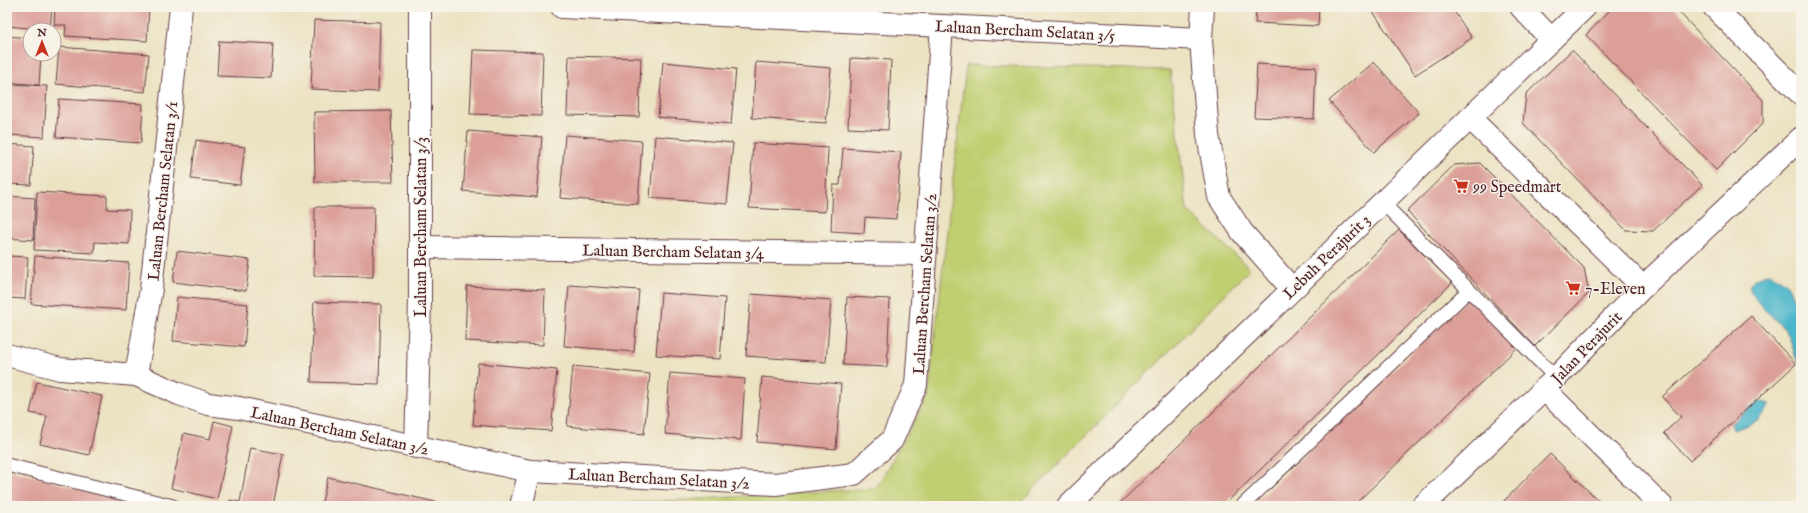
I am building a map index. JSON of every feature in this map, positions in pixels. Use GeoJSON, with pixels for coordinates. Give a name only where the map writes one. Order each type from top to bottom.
{"type":"FeatureCollection","features":[{"type":"Feature","properties":{"kind":"street","name":"Laluan Bercham Selatan 3/1"},"geometry":{"type":"LineString","coordinates":[[136,375],[151,289],[181,7]]}},
{"type":"Feature","properties":{"kind":"street","name":"Laluan Bercham Selatan 3/3"},"geometry":{"type":"LineString","coordinates":[[416,447],[421,247],[420,7]]}},
{"type":"Feature","properties":{"kind":"street","name":"Laluan Bercham Selatan 3/5"},"geometry":{"type":"LineString","coordinates":[[562,7],[1201,39]]}},
{"type":"Feature","properties":{"kind":"street"},"geometry":{"type":"LineString","coordinates":[[1203,7],[1201,39],[1208,135],[1219,197],[1242,232],[1292,289]]}},
{"type":"Feature","properties":{"kind":"street"},"geometry":{"type":"LineString","coordinates":[[1521,7],[1552,39]]}},
{"type":"Feature","properties":{"kind":"street","name":"Lebuh Perajurit 3"},"geometry":{"type":"LineString","coordinates":[[1068,506],[1585,7]]}},
{"type":"Feature","properties":{"kind":"street"},"geometry":{"type":"LineString","coordinates":[[1714,7],[1801,94]]}},
{"type":"Feature","properties":{"kind":"street","name":"Laluan Bercham Selatan 3/2"},"geometry":{"type":"LineString","coordinates":[[7,355],[60,369],[136,375],[179,394],[208,404],[239,408],[530,471],[775,484],[854,474],[892,440],[916,385],[942,26]]}},
{"type":"Feature","properties":{"kind":"street"},"geometry":{"type":"LineString","coordinates":[[1470,118],[1642,287]]}},
{"type":"Feature","properties":{"kind":"street","name":"Jalan Perajurit"},"geometry":{"type":"LineString","coordinates":[[1423,506],[1550,384],[1642,287],[1801,138]]}},
{"type":"Feature","properties":{"kind":"street","name":"Laluan Bercham Selatan 3/4"},"geometry":{"type":"LineString","coordinates":[[421,247],[925,254]]}},
{"type":"Feature","properties":{"kind":"street"},"geometry":{"type":"LineString","coordinates":[[1550,384],[1662,506]]}},
{"type":"Feature","properties":{"kind":"street"},"geometry":{"type":"LineString","coordinates":[[521,506],[530,471]]}},
{"type":"Feature","properties":{"kind":"lane"},"geometry":{"type":"LineString","coordinates":[[1382,202],[1469,290],[1550,384]]}},
{"type":"Feature","properties":{"kind":"lane"},"geometry":{"type":"LineString","coordinates":[[1242,506],[1469,290]]}},
{"type":"Feature","properties":{"kind":"lane"},"geometry":{"type":"LineString","coordinates":[[7,465],[173,506]]}},
{"type":"Feature","properties":{"kind":"green space"},"geometry":{"type":"Polygon","coordinates":[[[966,65],[1170,70],[1187,210],[1250,269],[1017,506],[587,506],[876,488],[928,397],[966,65]]]}},
{"type":"Feature","properties":{"kind":"water"},"geometry":{"type":"Polygon","coordinates":[[[1771,273],[1787,285],[1801,314],[1801,361],[1798,362],[1794,354],[1791,341],[1785,330],[1759,304],[1749,286],[1755,278],[1771,273]]]}},
{"type":"Feature","properties":{"kind":"water"},"geometry":{"type":"Polygon","coordinates":[[[1760,401],[1769,404],[1764,414],[1755,422],[1733,430],[1731,424],[1760,401]]]}},
{"type":"Feature","properties":{"kind":"building"},"geometry":{"type":"Polygon","coordinates":[[[7,7],[52,7],[51,22],[22,22],[22,27],[7,26],[7,7]]]}},
{"type":"Feature","properties":{"kind":"building"},"geometry":{"type":"Polygon","coordinates":[[[55,7],[149,7],[147,41],[65,36],[66,25],[62,25],[62,22],[54,22],[55,7]]]}},
{"type":"Feature","properties":{"kind":"building"},"geometry":{"type":"Polygon","coordinates":[[[1256,7],[1319,7],[1318,26],[1255,23],[1256,7]]]}},
{"type":"Feature","properties":{"kind":"building"},"geometry":{"type":"Polygon","coordinates":[[[1370,7],[1451,7],[1472,38],[1415,75],[1370,7]]]}},
{"type":"Feature","properties":{"kind":"building"},"geometry":{"type":"Polygon","coordinates":[[[1613,7],[1674,7],[1763,100],[1763,123],[1716,170],[1586,35],[1613,7]]]}},
{"type":"Feature","properties":{"kind":"building"},"geometry":{"type":"Polygon","coordinates":[[[314,20],[380,22],[378,92],[311,89],[314,20]]]}},
{"type":"Feature","properties":{"kind":"building"},"geometry":{"type":"Polygon","coordinates":[[[7,36],[22,37],[22,62],[40,62],[39,85],[7,82],[7,36]]]}},
{"type":"Feature","properties":{"kind":"building"},"geometry":{"type":"Polygon","coordinates":[[[219,41],[273,44],[271,78],[217,76],[219,41]]]}},
{"type":"Feature","properties":{"kind":"building"},"geometry":{"type":"Polygon","coordinates":[[[62,47],[149,54],[145,92],[56,84],[58,62],[62,62],[62,47]]]}},
{"type":"Feature","properties":{"kind":"building"},"geometry":{"type":"Polygon","coordinates":[[[473,50],[543,52],[541,116],[470,114],[473,50]]]}},
{"type":"Feature","properties":{"kind":"building"},"geometry":{"type":"Polygon","coordinates":[[[1572,50],[1702,185],[1653,231],[1626,230],[1523,123],[1526,94],[1572,50]]]}},
{"type":"Feature","properties":{"kind":"building"},"geometry":{"type":"Polygon","coordinates":[[[569,56],[641,58],[639,117],[567,115],[569,56]]]}},
{"type":"Feature","properties":{"kind":"building"},"geometry":{"type":"Polygon","coordinates":[[[851,58],[891,60],[888,130],[848,128],[851,58]]]}},
{"type":"Feature","properties":{"kind":"building"},"geometry":{"type":"Polygon","coordinates":[[[663,62],[736,69],[731,124],[658,117],[663,62]]]}},
{"type":"Feature","properties":{"kind":"building"},"geometry":{"type":"Polygon","coordinates":[[[756,62],[831,68],[826,123],[752,118],[756,62]]]}},
{"type":"Feature","properties":{"kind":"building"},"geometry":{"type":"Polygon","coordinates":[[[1374,62],[1419,113],[1374,152],[1329,101],[1374,62]]]}},
{"type":"Feature","properties":{"kind":"building"},"geometry":{"type":"Polygon","coordinates":[[[1257,64],[1316,67],[1314,119],[1254,117],[1257,64]]]}},
{"type":"Feature","properties":{"kind":"building"},"geometry":{"type":"Polygon","coordinates":[[[7,84],[47,86],[44,137],[7,135],[7,84]]]}},
{"type":"Feature","properties":{"kind":"building"},"geometry":{"type":"Polygon","coordinates":[[[59,99],[143,104],[141,143],[56,137],[59,99]]]}},
{"type":"Feature","properties":{"kind":"building"},"geometry":{"type":"Polygon","coordinates":[[[391,111],[393,182],[315,182],[314,112],[391,111]]]}},
{"type":"Feature","properties":{"kind":"building"},"geometry":{"type":"Polygon","coordinates":[[[468,131],[542,137],[537,197],[463,191],[468,131]]]}},
{"type":"Feature","properties":{"kind":"building"},"geometry":{"type":"Polygon","coordinates":[[[565,135],[642,141],[638,204],[560,198],[565,135]]]}},
{"type":"Feature","properties":{"kind":"building"},"geometry":{"type":"Polygon","coordinates":[[[655,136],[733,143],[727,204],[650,198],[655,136]]]}},
{"type":"Feature","properties":{"kind":"building"},"geometry":{"type":"Polygon","coordinates":[[[196,140],[245,147],[240,185],[191,179],[196,140]]]}},
{"type":"Feature","properties":{"kind":"building"},"geometry":{"type":"Polygon","coordinates":[[[753,143],[828,148],[825,212],[749,208],[753,143]]]}},
{"type":"Feature","properties":{"kind":"building"},"geometry":{"type":"Polygon","coordinates":[[[7,144],[34,146],[31,185],[7,184],[7,144]]]}},
{"type":"Feature","properties":{"kind":"building"},"geometry":{"type":"Polygon","coordinates":[[[843,148],[901,152],[896,219],[865,217],[864,233],[831,231],[833,185],[840,185],[843,148]]]}},
{"type":"Feature","properties":{"kind":"building"},"geometry":{"type":"Polygon","coordinates":[[[1480,163],[1584,268],[1589,293],[1535,346],[1407,211],[1454,165],[1480,163]]]}},
{"type":"Feature","properties":{"kind":"building"},"geometry":{"type":"Polygon","coordinates":[[[37,192],[107,196],[107,209],[130,210],[129,244],[95,242],[94,253],[34,250],[37,192]]]}},
{"type":"Feature","properties":{"kind":"building"},"geometry":{"type":"Polygon","coordinates":[[[7,196],[35,198],[33,240],[7,238],[7,196]]]}},
{"type":"Feature","properties":{"kind":"building"},"geometry":{"type":"Polygon","coordinates":[[[315,207],[374,207],[373,277],[314,276],[315,207]]]}},
{"type":"Feature","properties":{"kind":"building"},"geometry":{"type":"Polygon","coordinates":[[[1399,230],[1452,283],[1223,506],[1117,506],[1399,230]]]}},
{"type":"Feature","properties":{"kind":"building"},"geometry":{"type":"Polygon","coordinates":[[[177,251],[250,260],[246,291],[173,282],[177,251]]]}},
{"type":"Feature","properties":{"kind":"building"},"geometry":{"type":"Polygon","coordinates":[[[7,256],[28,257],[25,299],[7,298],[7,256]]]}},
{"type":"Feature","properties":{"kind":"building"},"geometry":{"type":"Polygon","coordinates":[[[35,256],[129,263],[126,310],[31,304],[35,256]]]}},
{"type":"Feature","properties":{"kind":"building"},"geometry":{"type":"Polygon","coordinates":[[[569,285],[639,290],[634,352],[564,346],[569,285]]]}},
{"type":"Feature","properties":{"kind":"building"},"geometry":{"type":"Polygon","coordinates":[[[467,286],[545,290],[543,345],[465,341],[467,286]]]}},
{"type":"Feature","properties":{"kind":"building"},"geometry":{"type":"Polygon","coordinates":[[[661,293],[725,298],[720,359],[656,355],[661,293]]]}},
{"type":"Feature","properties":{"kind":"building"},"geometry":{"type":"Polygon","coordinates":[[[751,294],[831,300],[826,362],[746,356],[751,294]]]}},
{"type":"Feature","properties":{"kind":"building"},"geometry":{"type":"Polygon","coordinates":[[[177,297],[248,304],[244,347],[173,341],[177,297]]]}},
{"type":"Feature","properties":{"kind":"building"},"geometry":{"type":"Polygon","coordinates":[[[847,297],[890,299],[887,367],[843,365],[847,297]]]}},
{"type":"Feature","properties":{"kind":"building"},"geometry":{"type":"Polygon","coordinates":[[[1469,297],[1518,347],[1353,506],[1252,506],[1469,297]]]}},
{"type":"Feature","properties":{"kind":"building"},"geometry":{"type":"Polygon","coordinates":[[[314,302],[381,304],[379,384],[311,382],[314,302]]]}},
{"type":"Feature","properties":{"kind":"building"},"geometry":{"type":"Polygon","coordinates":[[[1751,316],[1796,364],[1690,461],[1664,433],[1681,417],[1662,397],[1751,316]]]}},
{"type":"Feature","properties":{"kind":"building"},"geometry":{"type":"Polygon","coordinates":[[[478,363],[557,370],[551,431],[473,425],[478,363]]]}},
{"type":"Feature","properties":{"kind":"building"},"geometry":{"type":"Polygon","coordinates":[[[573,366],[650,374],[644,434],[567,426],[573,366]]]}},
{"type":"Feature","properties":{"kind":"building"},"geometry":{"type":"Polygon","coordinates":[[[670,373],[745,379],[741,440],[665,434],[670,373]]]}},
{"type":"Feature","properties":{"kind":"building"},"geometry":{"type":"Polygon","coordinates":[[[762,377],[841,384],[836,449],[757,442],[762,377]]]}},
{"type":"Feature","properties":{"kind":"building"},"geometry":{"type":"Polygon","coordinates":[[[37,382],[102,396],[89,455],[40,444],[47,416],[30,413],[37,382]]]}},
{"type":"Feature","properties":{"kind":"building"},"geometry":{"type":"Polygon","coordinates":[[[214,421],[233,426],[217,499],[171,488],[184,433],[210,439],[214,421]]]}},
{"type":"Feature","properties":{"kind":"building"},"geometry":{"type":"Polygon","coordinates":[[[250,448],[283,454],[273,506],[229,506],[230,500],[240,502],[250,448]]]}},
{"type":"Feature","properties":{"kind":"building"},"geometry":{"type":"Polygon","coordinates":[[[1550,454],[1600,502],[1597,506],[1499,506],[1550,454]]]}},
{"type":"Feature","properties":{"kind":"building"},"geometry":{"type":"Polygon","coordinates":[[[7,469],[142,506],[7,506],[7,469]]]}},
{"type":"Feature","properties":{"kind":"building"},"geometry":{"type":"Polygon","coordinates":[[[328,477],[448,505],[448,506],[321,506],[328,477]]]}},
{"type":"Feature","properties":{"kind":"place","name":"99 Speedmart"},"geometry":{"type":"Point","coordinates":[1461,186]}},
{"type":"Feature","properties":{"kind":"place","name":"7-Eleven"},"geometry":{"type":"Point","coordinates":[1573,288]}}]}
